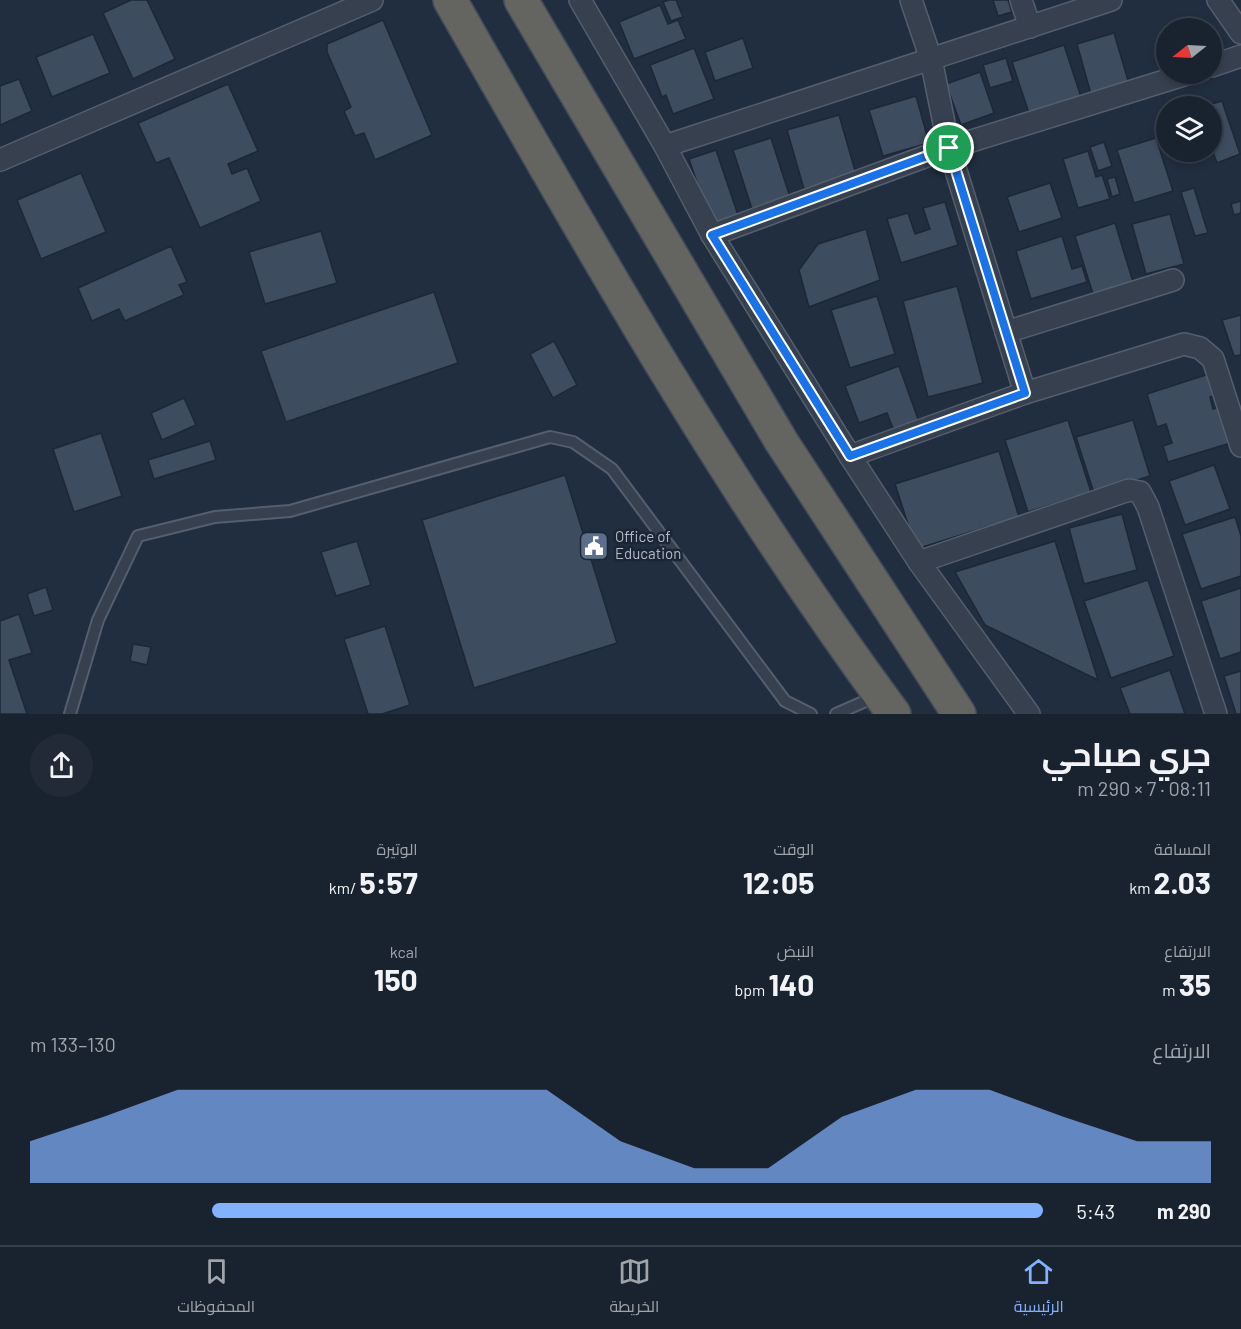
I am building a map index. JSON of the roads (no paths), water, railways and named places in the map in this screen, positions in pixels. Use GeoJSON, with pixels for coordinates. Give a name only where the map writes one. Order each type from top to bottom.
{"type":"FeatureCollection","features":[{"type":"Feature","properties":{"kind":"highway"},"geometry":{"type":"LineString","coordinates":[[450,0],[601,264],[740,486],[887,704]]}},
{"type":"Feature","properties":{"kind":"highway"},"geometry":{"type":"LineString","coordinates":[[521,0],[781,441],[959,714]]}},
{"type":"Feature","properties":{"kind":"street"},"geometry":{"type":"LineString","coordinates":[[0,160],[372,0]]}},
{"type":"Feature","properties":{"kind":"street"},"geometry":{"type":"LineString","coordinates":[[580,0],[712,235],[850,456],[918,562],[1029,714]]}},
{"type":"Feature","properties":{"kind":"street"},"geometry":{"type":"LineString","coordinates":[[910,0],[931,60],[949,148],[1025,393]]}},
{"type":"Feature","properties":{"kind":"street"},"geometry":{"type":"LineString","coordinates":[[1021,0],[1030,27]]}},
{"type":"Feature","properties":{"kind":"street"},"geometry":{"type":"LineString","coordinates":[[664,146],[1111,0]]}},
{"type":"Feature","properties":{"kind":"street"},"geometry":{"type":"LineString","coordinates":[[1218,0],[1241,33]]}},
{"type":"Feature","properties":{"kind":"street"},"geometry":{"type":"LineString","coordinates":[[1222,63],[1241,56]]}},
{"type":"Feature","properties":{"kind":"street"},"geometry":{"type":"LineString","coordinates":[[712,235],[949,148],[1156,84]]}},
{"type":"Feature","properties":{"kind":"street"},"geometry":{"type":"LineString","coordinates":[[1006,332],[1173,280]]}},
{"type":"Feature","properties":{"kind":"street"},"geometry":{"type":"LineString","coordinates":[[850,456],[1025,393],[1184,344],[1200,348],[1214,358],[1241,446]]}},
{"type":"Feature","properties":{"kind":"street"},"geometry":{"type":"LineString","coordinates":[[918,562],[1129,490],[1140,492],[1148,507],[1216,714]]}},
{"type":"Feature","properties":{"kind":"lane"},"geometry":{"type":"LineString","coordinates":[[70,714],[98,620],[138,536],[215,517],[290,511],[550,437],[573,442],[612,469],[786,701],[811,714]]}},
{"type":"Feature","properties":{"kind":"lane"},"geometry":{"type":"LineString","coordinates":[[836,714],[887,704]]}},
{"type":"Feature","properties":{"kind":"place","name":"Office of Education"},"geometry":{"type":"Point","coordinates":[594,546]}}]}
